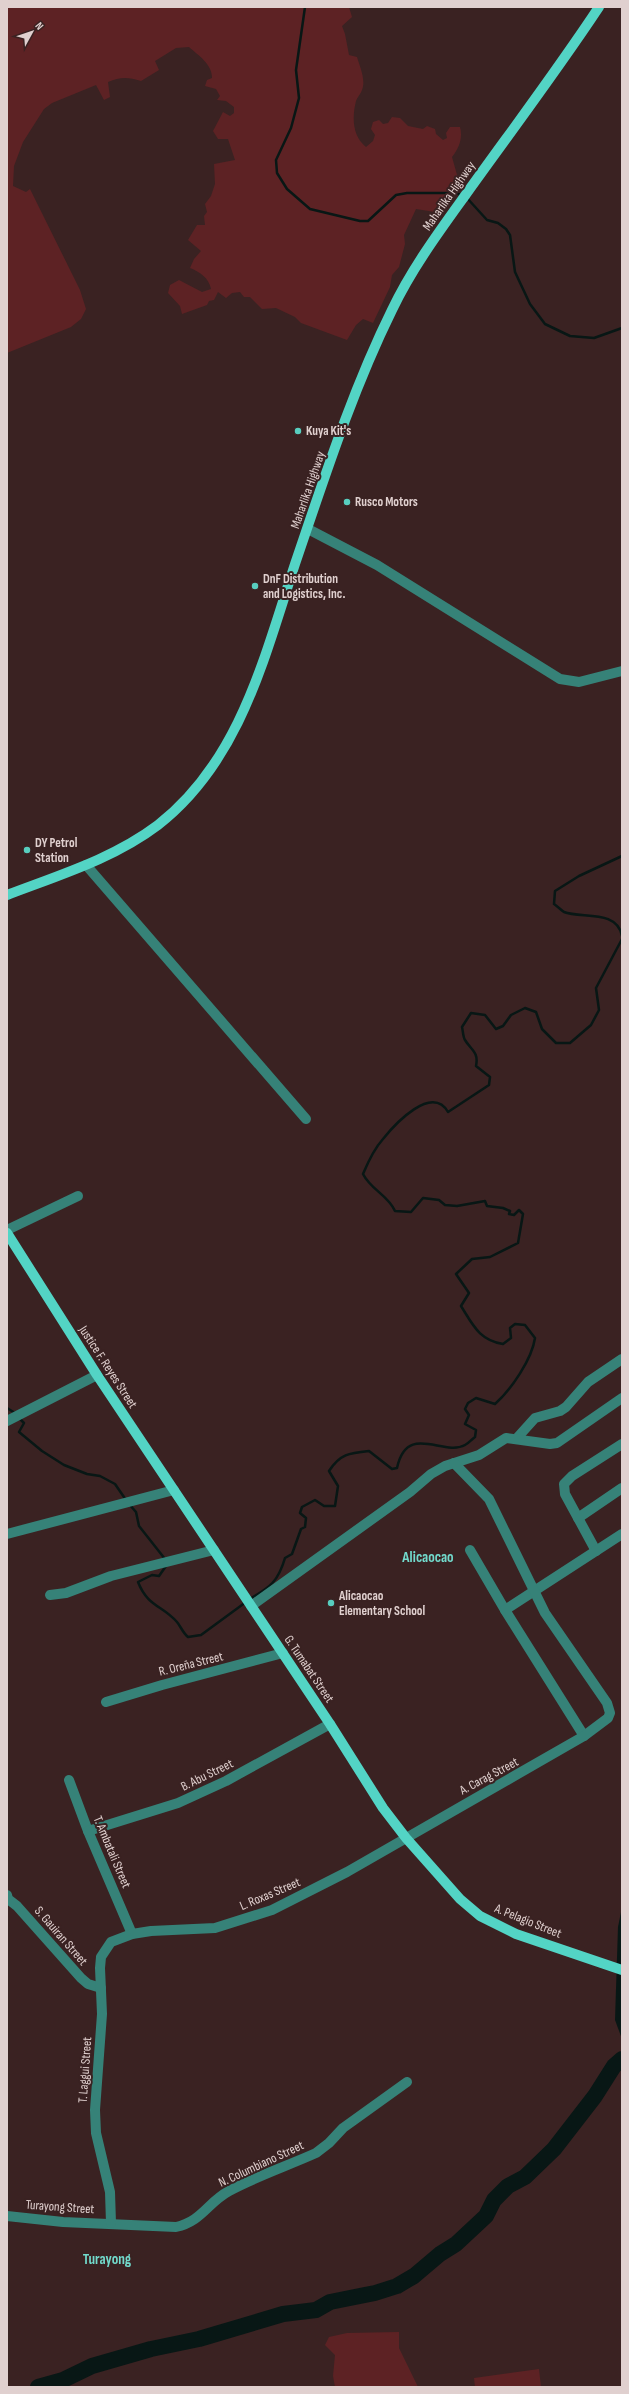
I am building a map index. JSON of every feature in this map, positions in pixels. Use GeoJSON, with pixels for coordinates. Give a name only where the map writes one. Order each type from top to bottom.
{"type":"FeatureCollection","features":[{"type":"Feature","properties":{"kind":"main road","name":"Maharlika Highway"},"geometry":{"type":"LineString","coordinates":[[7,895],[86,865],[114,852],[157,825],[193,792],[222,753],[240,720],[265,656],[355,397],[387,320],[444,225],[482,171],[540,94],[599,7]]}},
{"type":"Feature","properties":{"kind":"main road","name":"Justice F. Reyes Street"},"geometry":{"type":"LineString","coordinates":[[7,1233],[97,1375],[190,1514]]}},
{"type":"Feature","properties":{"kind":"main road","name":"G. Tumabat Street"},"geometry":{"type":"LineString","coordinates":[[190,1514],[330,1724],[383,1808],[406,1838]]}},
{"type":"Feature","properties":{"kind":"main road","name":"A. Pelagio Street"},"geometry":{"type":"LineString","coordinates":[[406,1838],[460,1899],[480,1916],[516,1934],[622,1970]]}},
{"type":"Feature","properties":{"kind":"street"},"geometry":{"type":"LineString","coordinates":[[308,529],[376,565],[560,679],[579,682],[622,671]]}},
{"type":"Feature","properties":{"kind":"street"},"geometry":{"type":"LineString","coordinates":[[86,865],[306,1119]]}},
{"type":"Feature","properties":{"kind":"street"},"geometry":{"type":"LineString","coordinates":[[7,1230],[78,1196]]}},
{"type":"Feature","properties":{"kind":"street"},"geometry":{"type":"LineString","coordinates":[[517,1438],[536,1418],[560,1411],[566,1407],[588,1382],[622,1359]]}},
{"type":"Feature","properties":{"kind":"street"},"geometry":{"type":"LineString","coordinates":[[10,1420],[97,1375]]}},
{"type":"Feature","properties":{"kind":"street"},"geometry":{"type":"LineString","coordinates":[[251,1606],[410,1492],[431,1474],[454,1463],[479,1455],[499,1440],[511,1437],[544,1443],[557,1443],[622,1398]]}},
{"type":"Feature","properties":{"kind":"street"},"geometry":{"type":"LineString","coordinates":[[596,1551],[565,1494],[564,1484],[572,1476],[622,1444]]}},
{"type":"Feature","properties":{"kind":"street"},"geometry":{"type":"LineString","coordinates":[[454,1463],[489,1499],[534,1591]]}},
{"type":"Feature","properties":{"kind":"street"},"geometry":{"type":"LineString","coordinates":[[578,1518],[622,1488]]}},
{"type":"Feature","properties":{"kind":"street"},"geometry":{"type":"LineString","coordinates":[[7,1534],[174,1490]]}},
{"type":"Feature","properties":{"kind":"street"},"geometry":{"type":"LineString","coordinates":[[505,1610],[622,1534]]}},
{"type":"Feature","properties":{"kind":"street"},"geometry":{"type":"LineString","coordinates":[[50,1595],[66,1593],[111,1576],[214,1550]]}},
{"type":"Feature","properties":{"kind":"street"},"geometry":{"type":"LineString","coordinates":[[470,1550],[505,1610],[584,1736]]}},
{"type":"Feature","properties":{"kind":"street","name":"A. Carag Street"},"geometry":{"type":"LineString","coordinates":[[406,1838],[584,1736],[605,1721],[610,1713],[610,1708],[545,1613],[534,1591]]}},
{"type":"Feature","properties":{"kind":"street","name":"R. Oreña Street"},"geometry":{"type":"LineString","coordinates":[[106,1702],[283,1653]]}},
{"type":"Feature","properties":{"kind":"street","name":"B. Abu Street"},"geometry":{"type":"LineString","coordinates":[[88,1831],[178,1803],[226,1781],[330,1724]]}},
{"type":"Feature","properties":{"kind":"street","name":"T. Ambatali Street"},"geometry":{"type":"LineString","coordinates":[[69,1780],[88,1831],[132,1934]]}},
{"type":"Feature","properties":{"kind":"street","name":"L. Roxas Street"},"geometry":{"type":"LineString","coordinates":[[132,1934],[216,1928],[253,1917],[347,1872],[406,1838]]}},
{"type":"Feature","properties":{"kind":"street","name":"S. Gauiran Street"},"geometry":{"type":"LineString","coordinates":[[7,1898],[17,1906],[81,1978],[88,1984],[101,1988]]}},
{"type":"Feature","properties":{"kind":"street","name":"T. Laggui Street"},"geometry":{"type":"LineString","coordinates":[[111,2223],[110,2192],[102,2163],[95,2122],[95,2092],[100,2067],[100,1968],[106,1949],[112,1942],[132,1934]]}},
{"type":"Feature","properties":{"kind":"street","name":"N. Columbiano Street"},"geometry":{"type":"LineString","coordinates":[[111,2223],[176,2227],[194,2222],[229,2191],[316,2153],[329,2143],[343,2128],[407,2082]]}},
{"type":"Feature","properties":{"kind":"street","name":"Turayong Street"},"geometry":{"type":"LineString","coordinates":[[7,2216],[63,2222],[111,2223]]}},
{"type":"Feature","properties":{"kind":"shaded area"},"geometry":{"type":"Polygon","coordinates":[[[7,7],[349,7],[352,17],[342,26],[349,55],[357,57],[362,74],[363,86],[356,101],[354,113],[354,126],[361,143],[366,147],[373,141],[375,135],[371,129],[373,122],[379,120],[383,124],[388,123],[392,117],[400,118],[408,126],[423,129],[427,126],[435,129],[436,134],[443,140],[447,138],[446,133],[450,127],[460,127],[460,143],[452,157],[459,182],[435,212],[416,209],[404,235],[405,244],[399,267],[392,275],[390,287],[373,323],[363,319],[356,325],[347,340],[301,323],[295,317],[276,308],[262,309],[250,297],[244,297],[240,292],[232,293],[226,298],[218,292],[214,300],[209,301],[207,305],[182,314],[180,306],[168,293],[170,285],[179,280],[202,292],[211,289],[204,276],[190,268],[194,259],[201,251],[188,240],[197,225],[205,225],[204,216],[207,212],[205,204],[211,196],[215,184],[214,164],[235,160],[228,139],[218,139],[213,131],[223,112],[230,116],[234,113],[234,107],[226,101],[217,100],[220,96],[216,89],[205,86],[207,80],[212,78],[207,64],[189,47],[176,48],[155,61],[159,70],[141,81],[124,78],[108,82],[110,97],[104,100],[96,85],[52,103],[44,109],[23,142],[14,166],[13,186],[26,192],[30,189],[80,290],[86,309],[81,319],[71,327],[7,353],[7,7]]]}},
{"type":"Feature","properties":{"kind":"shaded area"},"geometry":{"type":"Polygon","coordinates":[[[622,1907],[622,2039],[615,2020],[618,1927],[622,1907]]]}},
{"type":"Feature","properties":{"kind":"shaded area"},"geometry":{"type":"Polygon","coordinates":[[[399,2332],[399,2348],[418,2387],[335,2387],[333,2376],[335,2355],[325,2345],[329,2337],[347,2333],[399,2332]]]}},
{"type":"Feature","properties":{"kind":"shaded area"},"geometry":{"type":"Polygon","coordinates":[[[539,2369],[541,2387],[475,2387],[474,2378],[539,2369]]]}},
{"type":"Feature","properties":{"kind":"waterway"},"geometry":{"type":"LineString","coordinates":[[305,7],[296,70],[299,98],[291,128],[276,160],[277,173],[287,189],[310,209],[360,221],[368,221],[396,195],[407,193],[457,193],[462,196]]}},
{"type":"Feature","properties":{"kind":"waterway"},"geometry":{"type":"LineString","coordinates":[[467,198],[487,220],[498,223],[506,229],[510,235],[515,272],[530,304],[545,324],[570,336],[594,338],[622,328]]}},
{"type":"Feature","properties":{"kind":"waterway"},"geometry":{"type":"LineString","coordinates":[[622,856],[579,876],[555,891],[554,904],[564,912],[571,914],[606,918],[619,928],[622,936]]}},
{"type":"Feature","properties":{"kind":"waterway"},"geometry":{"type":"LineString","coordinates":[[250,1599],[272,1583],[279,1573],[285,1558],[292,1554],[301,1529],[305,1527],[306,1518],[300,1513],[302,1507],[315,1500],[324,1506],[335,1506],[338,1486],[329,1471],[337,1461],[346,1455],[369,1451],[392,1469],[397,1468],[402,1454],[409,1447],[417,1444],[456,1448],[465,1445],[475,1437],[476,1430],[465,1424],[469,1415],[465,1409],[468,1403],[476,1398],[495,1404],[508,1391],[520,1374],[530,1355],[535,1338],[525,1325],[515,1324],[510,1328],[511,1338],[503,1344],[495,1342],[482,1335],[473,1325],[461,1306],[469,1293],[456,1274],[472,1259],[490,1257],[518,1243],[523,1214],[519,1210],[514,1215],[509,1214],[510,1211],[503,1208],[487,1206],[485,1201],[457,1206],[445,1205],[439,1200],[423,1198],[411,1212],[395,1211],[392,1205],[366,1180],[363,1174],[380,1143],[389,1132],[414,1109],[424,1104],[433,1102],[441,1105],[448,1112],[489,1085],[490,1077],[476,1066],[477,1061],[475,1054],[464,1037],[462,1027],[471,1013],[485,1015],[496,1029],[503,1026],[511,1015],[525,1008],[536,1012],[542,1029],[556,1043],[570,1043],[591,1025],[599,1010],[596,988],[622,939]]}},
{"type":"Feature","properties":{"kind":"waterway"},"geometry":{"type":"LineString","coordinates":[[7,1408],[15,1413]]}},
{"type":"Feature","properties":{"kind":"waterway"},"geometry":{"type":"LineString","coordinates":[[19,1418],[24,1423],[19,1432],[42,1451],[64,1465],[87,1474],[100,1476],[115,1484],[126,1500]]}},
{"type":"Feature","properties":{"kind":"waterway"},"geometry":{"type":"LineString","coordinates":[[129,1504],[136,1512],[139,1526],[165,1559]]}},
{"type":"Feature","properties":{"kind":"waterway"},"geometry":{"type":"LineString","coordinates":[[166,1566],[159,1576],[152,1575],[138,1582],[146,1596],[171,1616],[188,1637],[201,1635],[246,1602]]}},
{"type":"Feature","properties":{"kind":"waterway"},"geometry":{"type":"LineString","coordinates":[[38,2387],[63,2380],[92,2366],[151,2349],[199,2339],[283,2314],[316,2310],[330,2302],[375,2293],[397,2286],[414,2276],[440,2254],[456,2244],[486,2216],[494,2200],[508,2186],[525,2177],[554,2149],[595,2096],[614,2066],[622,2059]]}},
{"type":"Feature","properties":{"kind":"place","name":"Kuya Kit's"},"geometry":{"type":"Point","coordinates":[298,431]}},
{"type":"Feature","properties":{"kind":"place","name":"Rusco Motors"},"geometry":{"type":"Point","coordinates":[347,502]}},
{"type":"Feature","properties":{"kind":"place","name":"DnF Distribution and Logistics, Inc."},"geometry":{"type":"Point","coordinates":[255,586]}},
{"type":"Feature","properties":{"kind":"place","name":"DY Petrol Station"},"geometry":{"type":"Point","coordinates":[27,850]}},
{"type":"Feature","properties":{"kind":"place","name":"Alicaocao Elementary School"},"geometry":{"type":"Point","coordinates":[331,1603]}},
{"type":"Feature","properties":{"kind":"district","name":"Alicaocao"},"geometry":{"type":"Point","coordinates":[428,1557]}},
{"type":"Feature","properties":{"kind":"district","name":"Turayong"},"geometry":{"type":"Point","coordinates":[107,2259]}}]}
